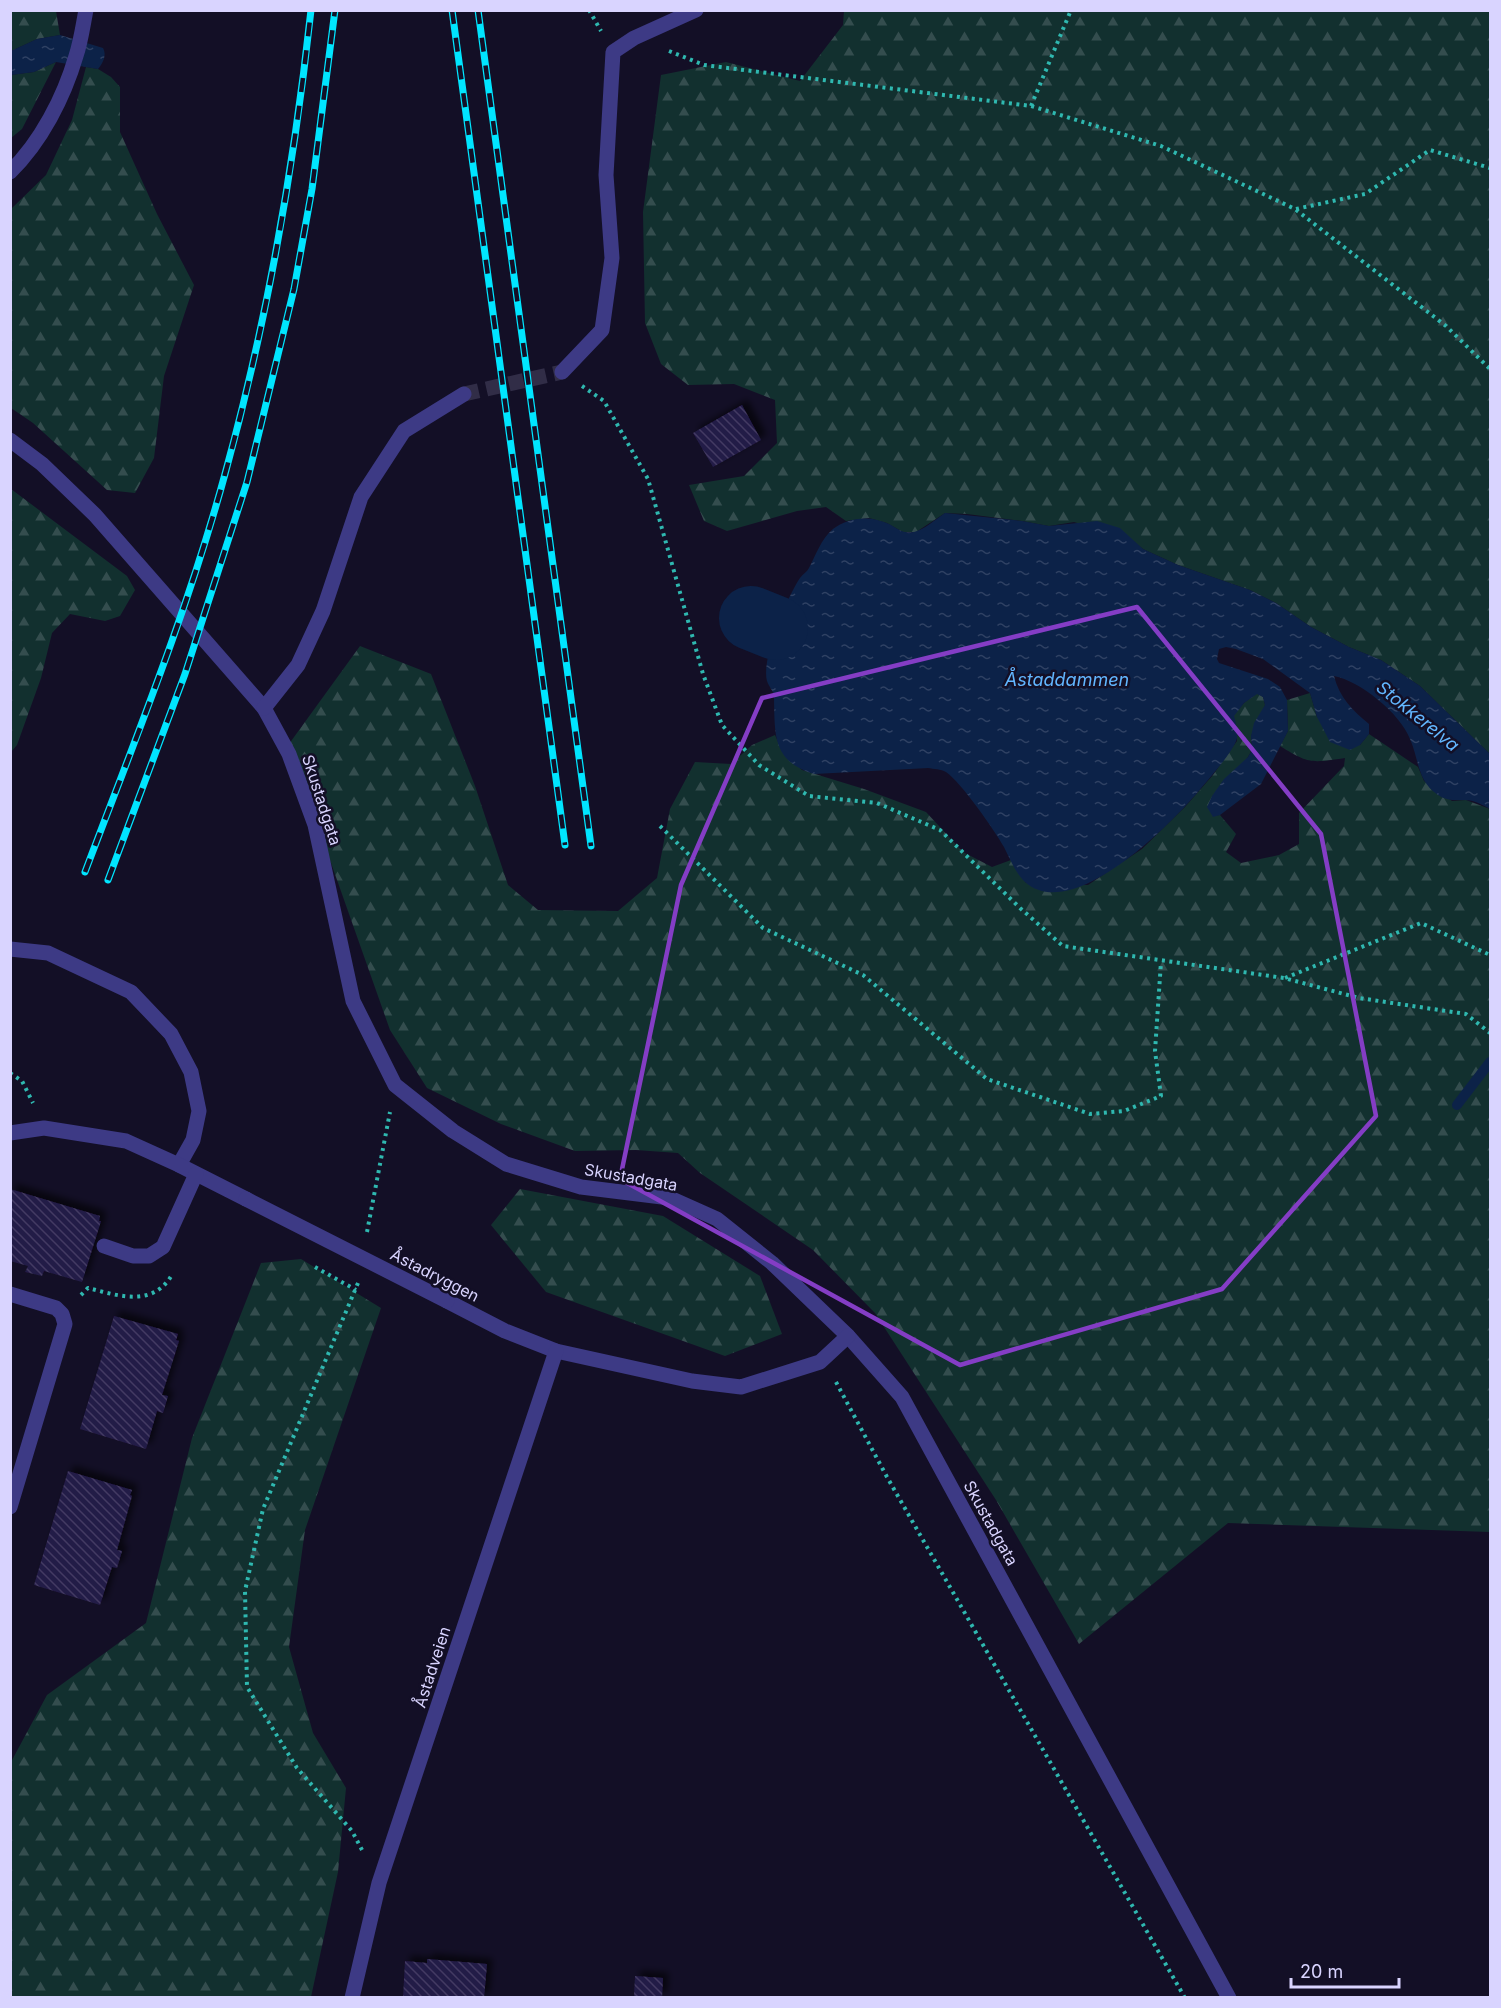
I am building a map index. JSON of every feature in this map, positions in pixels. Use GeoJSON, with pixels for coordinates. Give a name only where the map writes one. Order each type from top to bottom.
{"type":"FeatureCollection","features":[{"type":"Feature","properties":{"kind":"street"},"geometry":{"type":"LineString","coordinates":[[10,172],[34,143],[51,116],[67,83],[77,54],[86,10]]}},
{"type":"Feature","properties":{"kind":"street"},"geometry":{"type":"LineString","coordinates":[[562,372],[602,330],[612,258],[606,175],[613,52],[634,38],[696,10]]}},
{"type":"Feature","properties":{"kind":"street"},"geometry":{"type":"LineString","coordinates":[[264,708],[298,665],[323,611],[361,497],[404,431],[464,394]]}},
{"type":"Feature","properties":{"kind":"street","name":"Skustadgata"},"geometry":{"type":"LineString","coordinates":[[10,440],[42,464],[95,514],[264,708],[289,753],[315,825],[353,1001],[394,1085],[453,1131],[506,1164],[581,1187],[670,1198],[717,1219],[772,1263],[848,1336],[902,1397],[1229,1998]]}},
{"type":"Feature","properties":{"kind":"street"},"geometry":{"type":"LineString","coordinates":[[10,949],[48,953],[131,992],[171,1034],[191,1072],[199,1111],[193,1140],[179,1165]]}},
{"type":"Feature","properties":{"kind":"street","name":"Åstadryggen"},"geometry":{"type":"LineString","coordinates":[[10,1133],[44,1128],[126,1141],[179,1165],[505,1331],[556,1351],[692,1381],[741,1387],[820,1362],[848,1336]]}},
{"type":"Feature","properties":{"kind":"street"},"geometry":{"type":"LineString","coordinates":[[104,1246],[134,1256],[149,1256],[163,1246],[196,1174]]}},
{"type":"Feature","properties":{"kind":"street"},"geometry":{"type":"LineString","coordinates":[[10,1294],[56,1308],[62,1314],[65,1324],[10,1507]]}},
{"type":"Feature","properties":{"kind":"street","name":"Åstadveien"},"geometry":{"type":"LineString","coordinates":[[352,1998],[379,1882],[556,1351]]}},
{"type":"Feature","properties":{"kind":"path"},"geometry":{"type":"LineString","coordinates":[[1031,106],[1071,10]]}},
{"type":"Feature","properties":{"kind":"path"},"geometry":{"type":"LineString","coordinates":[[634,38],[704,65],[1031,106],[1161,146],[1295,209],[1446,326],[1491,369]]}},
{"type":"Feature","properties":{"kind":"path"},"geometry":{"type":"LineString","coordinates":[[1295,209],[1365,194],[1430,150],[1491,168]]}},
{"type":"Feature","properties":{"kind":"path"},"geometry":{"type":"LineString","coordinates":[[562,372],[604,401],[648,479],[703,674],[722,725],[759,765],[809,796],[877,803],[940,830],[1020,908],[1063,946],[1284,978],[1359,998],[1466,1014],[1491,1033]]}},
{"type":"Feature","properties":{"kind":"path"},"geometry":{"type":"LineString","coordinates":[[660,826],[763,928],[863,975],[987,1079],[1090,1114],[1124,1111],[1161,1096],[1155,1051],[1161,962]]}},
{"type":"Feature","properties":{"kind":"path"},"geometry":{"type":"LineString","coordinates":[[1284,978],[1420,923],[1491,955]]}},
{"type":"Feature","properties":{"kind":"path"},"geometry":{"type":"LineString","coordinates":[[10,1073],[22,1081],[44,1128]]}},
{"type":"Feature","properties":{"kind":"path"},"geometry":{"type":"LineString","coordinates":[[367,1233],[394,1085]]}},
{"type":"Feature","properties":{"kind":"path"},"geometry":{"type":"LineString","coordinates":[[358,1278],[356,1290],[263,1509],[245,1591],[247,1687],[297,1768],[352,1831],[379,1882]]}},
{"type":"Feature","properties":{"kind":"path"},"geometry":{"type":"LineString","coordinates":[[820,1362],[837,1384],[892,1488],[1185,1998]]}},
{"type":"Feature","properties":{"kind":"highlighted area"},"geometry":{"type":"Polygon","coordinates":[[[1137,607],[1321,834],[1376,1116],[1222,1289],[960,1365],[620,1179],[681,885],[762,698],[1137,607]]]}},
{"type":"Feature","properties":{"kind":"green space"},"geometry":{"type":"Polygon","coordinates":[[[11,11],[56,11],[60,35],[37,39],[11,51],[11,11]]]}},
{"type":"Feature","properties":{"kind":"green space"},"geometry":{"type":"Polygon","coordinates":[[[844,11],[1490,11],[1490,754],[1420,686],[1381,660],[1349,647],[1311,627],[1276,603],[1250,590],[1178,565],[1143,549],[1131,539],[1074,522],[1049,526],[945,513],[916,532],[903,532],[887,523],[869,518],[846,521],[826,507],[797,511],[727,531],[704,521],[689,485],[744,476],[777,443],[775,400],[734,384],[688,385],[661,364],[645,323],[643,212],[661,75],[726,62],[800,81],[843,25],[844,11]]]}},
{"type":"Feature","properties":{"kind":"green space"},"geometry":{"type":"Polygon","coordinates":[[[56,62],[22,129],[11,138],[11,75],[34,72],[56,62]]]}},
{"type":"Feature","properties":{"kind":"green space"},"geometry":{"type":"Polygon","coordinates":[[[86,67],[98,69],[111,77],[120,87],[120,132],[157,214],[194,285],[164,376],[154,458],[135,493],[107,490],[33,423],[11,408],[11,209],[46,175],[72,120],[86,67]]]}},
{"type":"Feature","properties":{"kind":"green space"},"geometry":{"type":"Polygon","coordinates":[[[11,489],[127,576],[135,590],[120,616],[105,621],[70,614],[52,633],[41,678],[17,745],[11,752],[11,489]]]}},
{"type":"Feature","properties":{"kind":"green space"},"geometry":{"type":"Polygon","coordinates":[[[360,646],[431,674],[475,786],[508,885],[538,910],[618,911],[657,878],[670,809],[695,762],[731,764],[752,745],[775,735],[782,751],[802,770],[864,789],[926,812],[963,852],[992,867],[1011,860],[1026,883],[1088,885],[1142,849],[1185,807],[1213,775],[1237,741],[1237,728],[1233,716],[1257,693],[1263,697],[1265,705],[1251,736],[1252,750],[1213,816],[1220,815],[1236,834],[1226,852],[1241,863],[1279,855],[1299,844],[1299,813],[1344,766],[1345,758],[1311,761],[1280,746],[1288,731],[1287,700],[1310,693],[1317,717],[1360,745],[1369,734],[1418,767],[1424,781],[1452,801],[1466,800],[1490,809],[1490,1532],[1228,1523],[1079,1644],[996,1500],[875,1313],[813,1250],[700,1173],[678,1153],[636,1150],[575,1151],[501,1124],[427,1088],[390,1030],[289,744],[360,646]]]}},
{"type":"Feature","properties":{"kind":"green space"},"geometry":{"type":"Polygon","coordinates":[[[520,1189],[663,1216],[760,1276],[782,1334],[725,1356],[546,1292],[491,1225],[520,1189]]]}},
{"type":"Feature","properties":{"kind":"green space"},"geometry":{"type":"Polygon","coordinates":[[[301,1259],[381,1308],[305,1530],[289,1647],[313,1733],[346,1788],[338,1872],[311,1997],[11,1997],[11,1762],[47,1695],[146,1623],[192,1438],[261,1263],[301,1259]]]}},
{"type":"Feature","properties":{"kind":"water"},"geometry":{"type":"Polygon","coordinates":[[[60,35],[103,48],[104,59],[98,69],[56,62],[34,72],[11,75],[11,51],[37,39],[60,35]]]}},
{"type":"Feature","properties":{"kind":"water","name":"Åstaddammen"},"geometry":{"type":"Polygon","coordinates":[[[945,513],[1049,526],[1097,521],[1120,528],[1143,549],[1178,565],[1250,590],[1276,603],[1311,627],[1349,647],[1381,660],[1420,686],[1490,754],[1490,809],[1472,801],[1445,798],[1431,789],[1422,776],[1405,729],[1388,709],[1367,691],[1334,676],[1339,691],[1347,703],[1369,724],[1369,734],[1360,745],[1350,750],[1330,742],[1317,717],[1310,693],[1263,659],[1226,647],[1219,649],[1217,659],[1219,663],[1268,679],[1280,687],[1287,700],[1288,731],[1261,784],[1220,815],[1213,817],[1207,807],[1224,779],[1248,757],[1252,750],[1251,736],[1254,723],[1265,705],[1263,697],[1257,694],[1244,703],[1234,716],[1237,738],[1231,750],[1213,774],[1165,827],[1118,866],[1093,881],[1068,890],[1045,892],[1025,882],[977,807],[952,777],[944,771],[928,768],[814,774],[800,769],[783,754],[779,745],[776,735],[774,696],[767,681],[766,671],[776,628],[800,578],[808,569],[825,537],[839,525],[867,518],[882,521],[904,532],[914,532],[926,527],[945,513]]]}},
{"type":"Feature","properties":{"kind":"building"},"geometry":{"type":"Polygon","coordinates":[[[742,405],[761,440],[713,467],[693,433],[742,405]]]}},
{"type":"Feature","properties":{"kind":"building"},"geometry":{"type":"Polygon","coordinates":[[[10,1189],[100,1216],[99,1221],[101,1221],[82,1282],[44,1271],[42,1276],[25,1272],[28,1266],[10,1261],[10,1189]]]}},
{"type":"Feature","properties":{"kind":"building"},"geometry":{"type":"Polygon","coordinates":[[[114,1316],[178,1334],[176,1340],[179,1341],[162,1395],[168,1396],[163,1413],[157,1411],[146,1449],[80,1429],[114,1316]]]}},
{"type":"Feature","properties":{"kind":"building"},"geometry":{"type":"Polygon","coordinates":[[[68,1471],[132,1490],[117,1550],[122,1551],[117,1568],[112,1567],[100,1605],[34,1585],[68,1471]]]}},
{"type":"Feature","properties":{"kind":"building"},"geometry":{"type":"Polygon","coordinates":[[[427,1959],[487,1964],[484,1998],[403,1998],[405,1961],[427,1963],[427,1959]]]}},
{"type":"Feature","properties":{"kind":"building"},"geometry":{"type":"Polygon","coordinates":[[[635,1976],[663,1978],[662,1998],[634,1996],[635,1976]]]}},
{"type":"Feature","properties":{"kind":"waterway"},"geometry":{"type":"LineString","coordinates":[[751,618],[776,628]]}},
{"type":"Feature","properties":{"kind":"waterway"},"geometry":{"type":"LineString","coordinates":[[1457,1105],[1490,1062]]}},
{"type":"Feature","properties":{"kind":"tunnel"},"geometry":{"type":"LineString","coordinates":[[464,394],[562,372]]}},
{"type":"Feature","properties":{"kind":"railway"},"geometry":{"type":"LineString","coordinates":[[85,872],[178,625],[210,525],[240,417],[277,244],[296,127],[311,10]]}},
{"type":"Feature","properties":{"kind":"railway"},"geometry":{"type":"LineString","coordinates":[[108,880],[185,674],[247,482],[294,289],[312,189],[335,10]]}},
{"type":"Feature","properties":{"kind":"railway"},"geometry":{"type":"LineString","coordinates":[[452,10],[565,845]]}},
{"type":"Feature","properties":{"kind":"railway"},"geometry":{"type":"LineString","coordinates":[[478,10],[591,846]]}},
{"type":"Feature","properties":{"kind":"water label","name":"Stokkerelva"},"geometry":{"type":"Point","coordinates":[1418,716]}}]}
